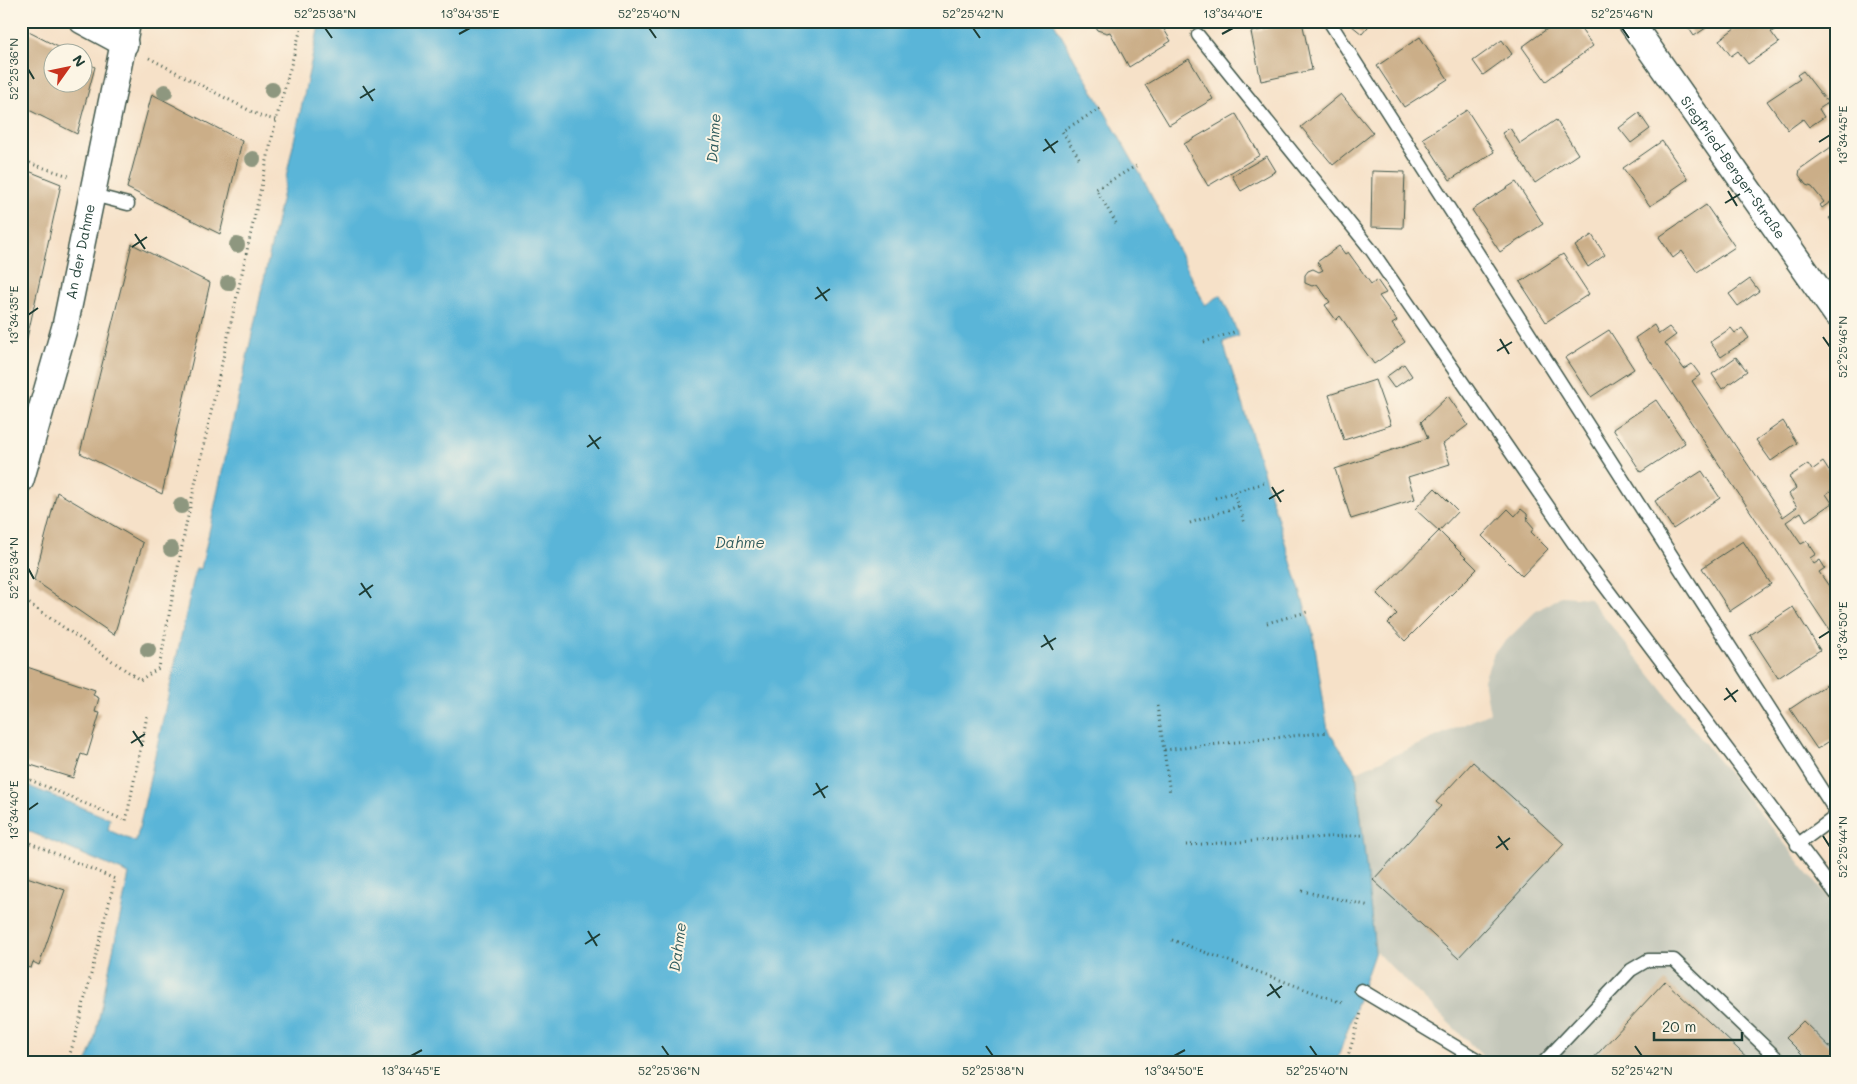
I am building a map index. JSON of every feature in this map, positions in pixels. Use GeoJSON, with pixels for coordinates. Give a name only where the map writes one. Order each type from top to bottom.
{"type":"FeatureCollection","features":[{"type":"Feature","properties":{"kind":"street"},"geometry":{"type":"LineString","coordinates":[[82,21],[127,32]]}},
{"type":"Feature","properties":{"kind":"street","name":"Siegfried-Berger-Straße"},"geometry":{"type":"LineString","coordinates":[[1630,21],[1836,314]]}},
{"type":"Feature","properties":{"kind":"street","name":"An der Dahme"},"geometry":{"type":"LineString","coordinates":[[21,480],[65,326],[127,32]]}},
{"type":"Feature","properties":{"kind":"lane"},"geometry":{"type":"LineString","coordinates":[[1329,21],[1836,812]]}},
{"type":"Feature","properties":{"kind":"lane"},"geometry":{"type":"LineString","coordinates":[[1198,35],[1372,251],[1583,556],[1797,845],[1836,894]]}},
{"type":"Feature","properties":{"kind":"lane"},"geometry":{"type":"LineString","coordinates":[[94,190],[128,204]]}},
{"type":"Feature","properties":{"kind":"lane"},"geometry":{"type":"LineString","coordinates":[[1797,845],[1836,816]]}},
{"type":"Feature","properties":{"kind":"lane"},"geometry":{"type":"LineString","coordinates":[[1543,1063],[1631,970],[1648,960],[1674,960],[1782,1063]]}},
{"type":"Feature","properties":{"kind":"lane"},"geometry":{"type":"LineString","coordinates":[[1365,992],[1478,1061]]}},
{"type":"Feature","properties":{"kind":"path"},"geometry":{"type":"LineString","coordinates":[[21,598],[140,680],[159,668],[186,525],[276,120],[303,21]]}},
{"type":"Feature","properties":{"kind":"path"},"geometry":{"type":"LineString","coordinates":[[127,32],[260,116],[276,120]]}},
{"type":"Feature","properties":{"kind":"path"},"geometry":{"type":"LineString","coordinates":[[1079,158],[1062,131],[1103,107]]}},
{"type":"Feature","properties":{"kind":"path"},"geometry":{"type":"LineString","coordinates":[[21,158],[94,190]]}},
{"type":"Feature","properties":{"kind":"path"},"geometry":{"type":"LineString","coordinates":[[1116,223],[1096,189],[1136,166]]}},
{"type":"Feature","properties":{"kind":"path"},"geometry":{"type":"LineString","coordinates":[[1204,342],[1237,331]]}},
{"type":"Feature","properties":{"kind":"path"},"geometry":{"type":"LineString","coordinates":[[1215,498],[1267,482]]}},
{"type":"Feature","properties":{"kind":"path"},"geometry":{"type":"LineString","coordinates":[[1234,492],[1244,524]]}},
{"type":"Feature","properties":{"kind":"path"},"geometry":{"type":"LineString","coordinates":[[1190,522],[1239,506]]}},
{"type":"Feature","properties":{"kind":"path"},"geometry":{"type":"LineString","coordinates":[[1267,623],[1307,612]]}},
{"type":"Feature","properties":{"kind":"path"},"geometry":{"type":"LineString","coordinates":[[1157,706],[1170,794]]}},
{"type":"Feature","properties":{"kind":"path"},"geometry":{"type":"LineString","coordinates":[[21,776],[126,821],[147,716]]}},
{"type":"Feature","properties":{"kind":"path"},"geometry":{"type":"LineString","coordinates":[[1164,750],[1328,732]]}},
{"type":"Feature","properties":{"kind":"path"},"geometry":{"type":"LineString","coordinates":[[1186,845],[1363,835]]}},
{"type":"Feature","properties":{"kind":"path"},"geometry":{"type":"LineString","coordinates":[[21,839],[115,878],[67,1063]]}},
{"type":"Feature","properties":{"kind":"path"},"geometry":{"type":"LineString","coordinates":[[1302,891],[1370,906]]}},
{"type":"Feature","properties":{"kind":"path"},"geometry":{"type":"LineString","coordinates":[[1172,940],[1346,1004]]}},
{"type":"Feature","properties":{"kind":"path"},"geometry":{"type":"LineString","coordinates":[[1346,1063],[1365,992]]}},
{"type":"Feature","properties":{"kind":"shaded area"},"geometry":{"type":"Polygon","coordinates":[[[1561,596],[1589,598],[1836,908],[1836,1063],[1490,1063],[1375,951],[1356,772],[1490,713],[1484,680],[1494,653],[1535,612],[1561,596]]]}},
{"type":"Feature","properties":{"kind":"water","name":"Dahme"},"geometry":{"type":"Polygon","coordinates":[[[320,21],[1053,21],[1147,186],[1205,305],[1221,295],[1239,336],[1223,342],[1313,633],[1328,731],[1356,772],[1375,951],[1336,1063],[86,1063],[93,1046],[129,874],[21,828],[21,783],[110,819],[108,830],[136,842],[196,568],[201,569],[320,21]]]}},
{"type":"Feature","properties":{"kind":"building"},"geometry":{"type":"Polygon","coordinates":[[[1092,21],[1159,21],[1171,41],[1129,67],[1110,32],[1097,30],[1092,21]]]}},
{"type":"Feature","properties":{"kind":"building"},"geometry":{"type":"Polygon","coordinates":[[[1302,21],[1312,70],[1261,81],[1251,32],[1302,21]]]}},
{"type":"Feature","properties":{"kind":"building"},"geometry":{"type":"Polygon","coordinates":[[[1346,21],[1373,21],[1362,34],[1346,21]]]}},
{"type":"Feature","properties":{"kind":"building"},"geometry":{"type":"Polygon","coordinates":[[[1558,21],[1575,21],[1593,46],[1546,81],[1522,47],[1558,21]]]}},
{"type":"Feature","properties":{"kind":"building"},"geometry":{"type":"Polygon","coordinates":[[[1684,21],[1716,21],[1694,36],[1684,21]]]}},
{"type":"Feature","properties":{"kind":"building"},"geometry":{"type":"Polygon","coordinates":[[[1744,21],[1763,21],[1766,25],[1771,22],[1776,29],[1771,32],[1779,43],[1748,64],[1738,51],[1731,56],[1719,40],[1744,21]]]}},
{"type":"Feature","properties":{"kind":"building"},"geometry":{"type":"Polygon","coordinates":[[[21,28],[48,42],[42,42],[42,92],[88,92],[77,134],[21,106],[21,28]]]}},
{"type":"Feature","properties":{"kind":"building"},"geometry":{"type":"Polygon","coordinates":[[[1420,37],[1448,79],[1404,107],[1377,66],[1420,37]]]}},
{"type":"Feature","properties":{"kind":"building"},"geometry":{"type":"Polygon","coordinates":[[[1502,40],[1512,54],[1483,75],[1473,61],[1502,40]]]}},
{"type":"Feature","properties":{"kind":"building"},"geometry":{"type":"Polygon","coordinates":[[[1189,59],[1213,99],[1169,125],[1145,85],[1189,59]]]}},
{"type":"Feature","properties":{"kind":"building"},"geometry":{"type":"Polygon","coordinates":[[[92,65],[95,67],[92,78],[92,65]]]}},
{"type":"Feature","properties":{"kind":"building"},"geometry":{"type":"Polygon","coordinates":[[[1803,71],[1828,103],[1819,109],[1824,117],[1809,127],[1803,119],[1788,130],[1767,101],[1800,79],[1797,75],[1803,71]]]}},
{"type":"Feature","properties":{"kind":"building"},"geometry":{"type":"Polygon","coordinates":[[[152,94],[242,141],[220,234],[127,188],[152,94]]]}},
{"type":"Feature","properties":{"kind":"building"},"geometry":{"type":"Polygon","coordinates":[[[1341,94],[1373,133],[1333,165],[1301,127],[1341,94]]]}},
{"type":"Feature","properties":{"kind":"building"},"geometry":{"type":"Polygon","coordinates":[[[1467,110],[1494,152],[1450,180],[1423,138],[1467,110]]]}},
{"type":"Feature","properties":{"kind":"building"},"geometry":{"type":"Polygon","coordinates":[[[1639,113],[1650,129],[1631,143],[1619,128],[1639,113]]]}},
{"type":"Feature","properties":{"kind":"building"},"geometry":{"type":"Polygon","coordinates":[[[1236,114],[1260,155],[1208,186],[1184,144],[1236,114]]]}},
{"type":"Feature","properties":{"kind":"building"},"geometry":{"type":"Polygon","coordinates":[[[1556,120],[1578,154],[1535,183],[1502,133],[1510,128],[1520,144],[1556,120]]]}},
{"type":"Feature","properties":{"kind":"building"},"geometry":{"type":"Polygon","coordinates":[[[1662,141],[1688,179],[1650,206],[1623,168],[1662,141]]]}},
{"type":"Feature","properties":{"kind":"building"},"geometry":{"type":"Polygon","coordinates":[[[1834,145],[1836,198],[1822,208],[1820,205],[1824,202],[1812,187],[1806,185],[1799,175],[1800,169],[1834,145]]]}},
{"type":"Feature","properties":{"kind":"building"},"geometry":{"type":"Polygon","coordinates":[[[1267,156],[1276,171],[1241,191],[1232,176],[1267,156]]]}},
{"type":"Feature","properties":{"kind":"building"},"geometry":{"type":"Polygon","coordinates":[[[21,168],[61,184],[22,361],[21,361],[21,168]]]}},
{"type":"Feature","properties":{"kind":"building"},"geometry":{"type":"Polygon","coordinates":[[[1372,171],[1405,172],[1403,228],[1371,227],[1372,171]]]}},
{"type":"Feature","properties":{"kind":"building"},"geometry":{"type":"Polygon","coordinates":[[[1516,182],[1543,224],[1500,252],[1472,210],[1516,182]]]}},
{"type":"Feature","properties":{"kind":"building"},"geometry":{"type":"Polygon","coordinates":[[[1706,205],[1735,247],[1697,272],[1682,251],[1673,258],[1659,237],[1706,205]]]}},
{"type":"Feature","properties":{"kind":"building"},"geometry":{"type":"Polygon","coordinates":[[[1836,214],[1836,227],[1829,218],[1836,214]]]}},
{"type":"Feature","properties":{"kind":"building"},"geometry":{"type":"Polygon","coordinates":[[[1592,235],[1605,255],[1588,267],[1575,246],[1592,235]]]}},
{"type":"Feature","properties":{"kind":"building"},"geometry":{"type":"Polygon","coordinates":[[[132,244],[210,283],[162,494],[80,453],[132,244]]]}},
{"type":"Feature","properties":{"kind":"building"},"geometry":{"type":"Polygon","coordinates":[[[1339,246],[1345,254],[1348,252],[1371,284],[1377,280],[1386,293],[1379,296],[1397,321],[1392,324],[1405,342],[1374,364],[1340,316],[1336,320],[1325,305],[1330,302],[1317,284],[1312,286],[1305,283],[1305,275],[1308,271],[1313,269],[1319,272],[1323,270],[1317,262],[1339,246]]]}},
{"type":"Feature","properties":{"kind":"building"},"geometry":{"type":"Polygon","coordinates":[[[1563,254],[1589,294],[1546,322],[1520,282],[1563,254]]]}},
{"type":"Feature","properties":{"kind":"building"},"geometry":{"type":"Polygon","coordinates":[[[1750,279],[1759,291],[1738,306],[1729,294],[1750,279]]]}},
{"type":"Feature","properties":{"kind":"building"},"geometry":{"type":"Polygon","coordinates":[[[1654,325],[1659,334],[1669,327],[1676,335],[1665,343],[1684,369],[1692,364],[1700,375],[1692,381],[1783,517],[1797,507],[1789,494],[1796,488],[1789,477],[1808,464],[1812,470],[1823,462],[1836,482],[1836,487],[1826,494],[1832,503],[1806,521],[1801,512],[1786,522],[1801,544],[1807,541],[1816,554],[1810,558],[1814,564],[1820,560],[1825,568],[1819,572],[1836,596],[1836,640],[1635,338],[1654,325]]]}},
{"type":"Feature","properties":{"kind":"building"},"geometry":{"type":"Polygon","coordinates":[[[1731,328],[1735,333],[1742,328],[1749,338],[1721,357],[1710,342],[1731,328]]]}},
{"type":"Feature","properties":{"kind":"building"},"geometry":{"type":"Polygon","coordinates":[[[1609,330],[1634,369],[1591,397],[1565,358],[1609,330]]]}},
{"type":"Feature","properties":{"kind":"building"},"geometry":{"type":"Polygon","coordinates":[[[1736,357],[1747,371],[1722,389],[1712,374],[1736,357]]]}},
{"type":"Feature","properties":{"kind":"building"},"geometry":{"type":"Polygon","coordinates":[[[1404,364],[1412,376],[1394,388],[1386,377],[1404,364]]]}},
{"type":"Feature","properties":{"kind":"building"},"geometry":{"type":"Polygon","coordinates":[[[1375,380],[1391,425],[1344,440],[1329,395],[1375,380]]]}},
{"type":"Feature","properties":{"kind":"building"},"geometry":{"type":"Polygon","coordinates":[[[1448,396],[1468,425],[1443,444],[1450,464],[1408,477],[1415,499],[1351,519],[1335,469],[1428,438],[1421,422],[1448,396]]]}},
{"type":"Feature","properties":{"kind":"building"},"geometry":{"type":"Polygon","coordinates":[[[1656,400],[1685,443],[1641,472],[1613,429],[1656,400]]]}},
{"type":"Feature","properties":{"kind":"building"},"geometry":{"type":"Polygon","coordinates":[[[1783,421],[1797,443],[1771,461],[1756,440],[1783,421]]]}},
{"type":"Feature","properties":{"kind":"building"},"geometry":{"type":"Polygon","coordinates":[[[1702,471],[1720,498],[1673,529],[1655,501],[1702,471]]]}},
{"type":"Feature","properties":{"kind":"building"},"geometry":{"type":"Polygon","coordinates":[[[1435,488],[1458,511],[1439,531],[1415,509],[1435,488]]]}},
{"type":"Feature","properties":{"kind":"building"},"geometry":{"type":"Polygon","coordinates":[[[57,492],[143,543],[114,635],[34,580],[57,492]]]}},
{"type":"Feature","properties":{"kind":"building"},"geometry":{"type":"Polygon","coordinates":[[[1508,509],[1515,516],[1521,509],[1527,514],[1528,521],[1534,528],[1531,532],[1548,549],[1522,576],[1482,536],[1508,509]]]}},
{"type":"Feature","properties":{"kind":"building"},"geometry":{"type":"Polygon","coordinates":[[[1439,531],[1477,569],[1405,641],[1388,623],[1397,614],[1377,594],[1439,531]]]}},
{"type":"Feature","properties":{"kind":"building"},"geometry":{"type":"Polygon","coordinates":[[[1743,541],[1771,584],[1730,611],[1702,568],[1743,541]]]}},
{"type":"Feature","properties":{"kind":"building"},"geometry":{"type":"Polygon","coordinates":[[[1793,607],[1820,650],[1778,678],[1750,635],[1793,607]]]}},
{"type":"Feature","properties":{"kind":"building"},"geometry":{"type":"Polygon","coordinates":[[[27,667],[95,690],[93,695],[99,698],[95,712],[100,713],[87,756],[81,754],[73,778],[21,762],[21,672],[25,673],[27,667]]]}},
{"type":"Feature","properties":{"kind":"building"},"geometry":{"type":"Polygon","coordinates":[[[1832,681],[1836,686],[1836,737],[1817,749],[1790,709],[1832,681]]]}},
{"type":"Feature","properties":{"kind":"building"},"geometry":{"type":"Polygon","coordinates":[[[1473,762],[1564,844],[1458,958],[1373,880],[1441,806],[1436,802],[1473,762]]]}},
{"type":"Feature","properties":{"kind":"building"},"geometry":{"type":"Polygon","coordinates":[[[21,875],[65,890],[39,965],[33,962],[31,968],[25,967],[23,972],[21,972],[21,875]]]}},
{"type":"Feature","properties":{"kind":"building"},"geometry":{"type":"Polygon","coordinates":[[[1665,981],[1753,1063],[1589,1063],[1665,981]]]}},
{"type":"Feature","properties":{"kind":"building"},"geometry":{"type":"Polygon","coordinates":[[[1803,1021],[1836,1053],[1836,1063],[1811,1063],[1786,1038],[1803,1021]]]}}]}
